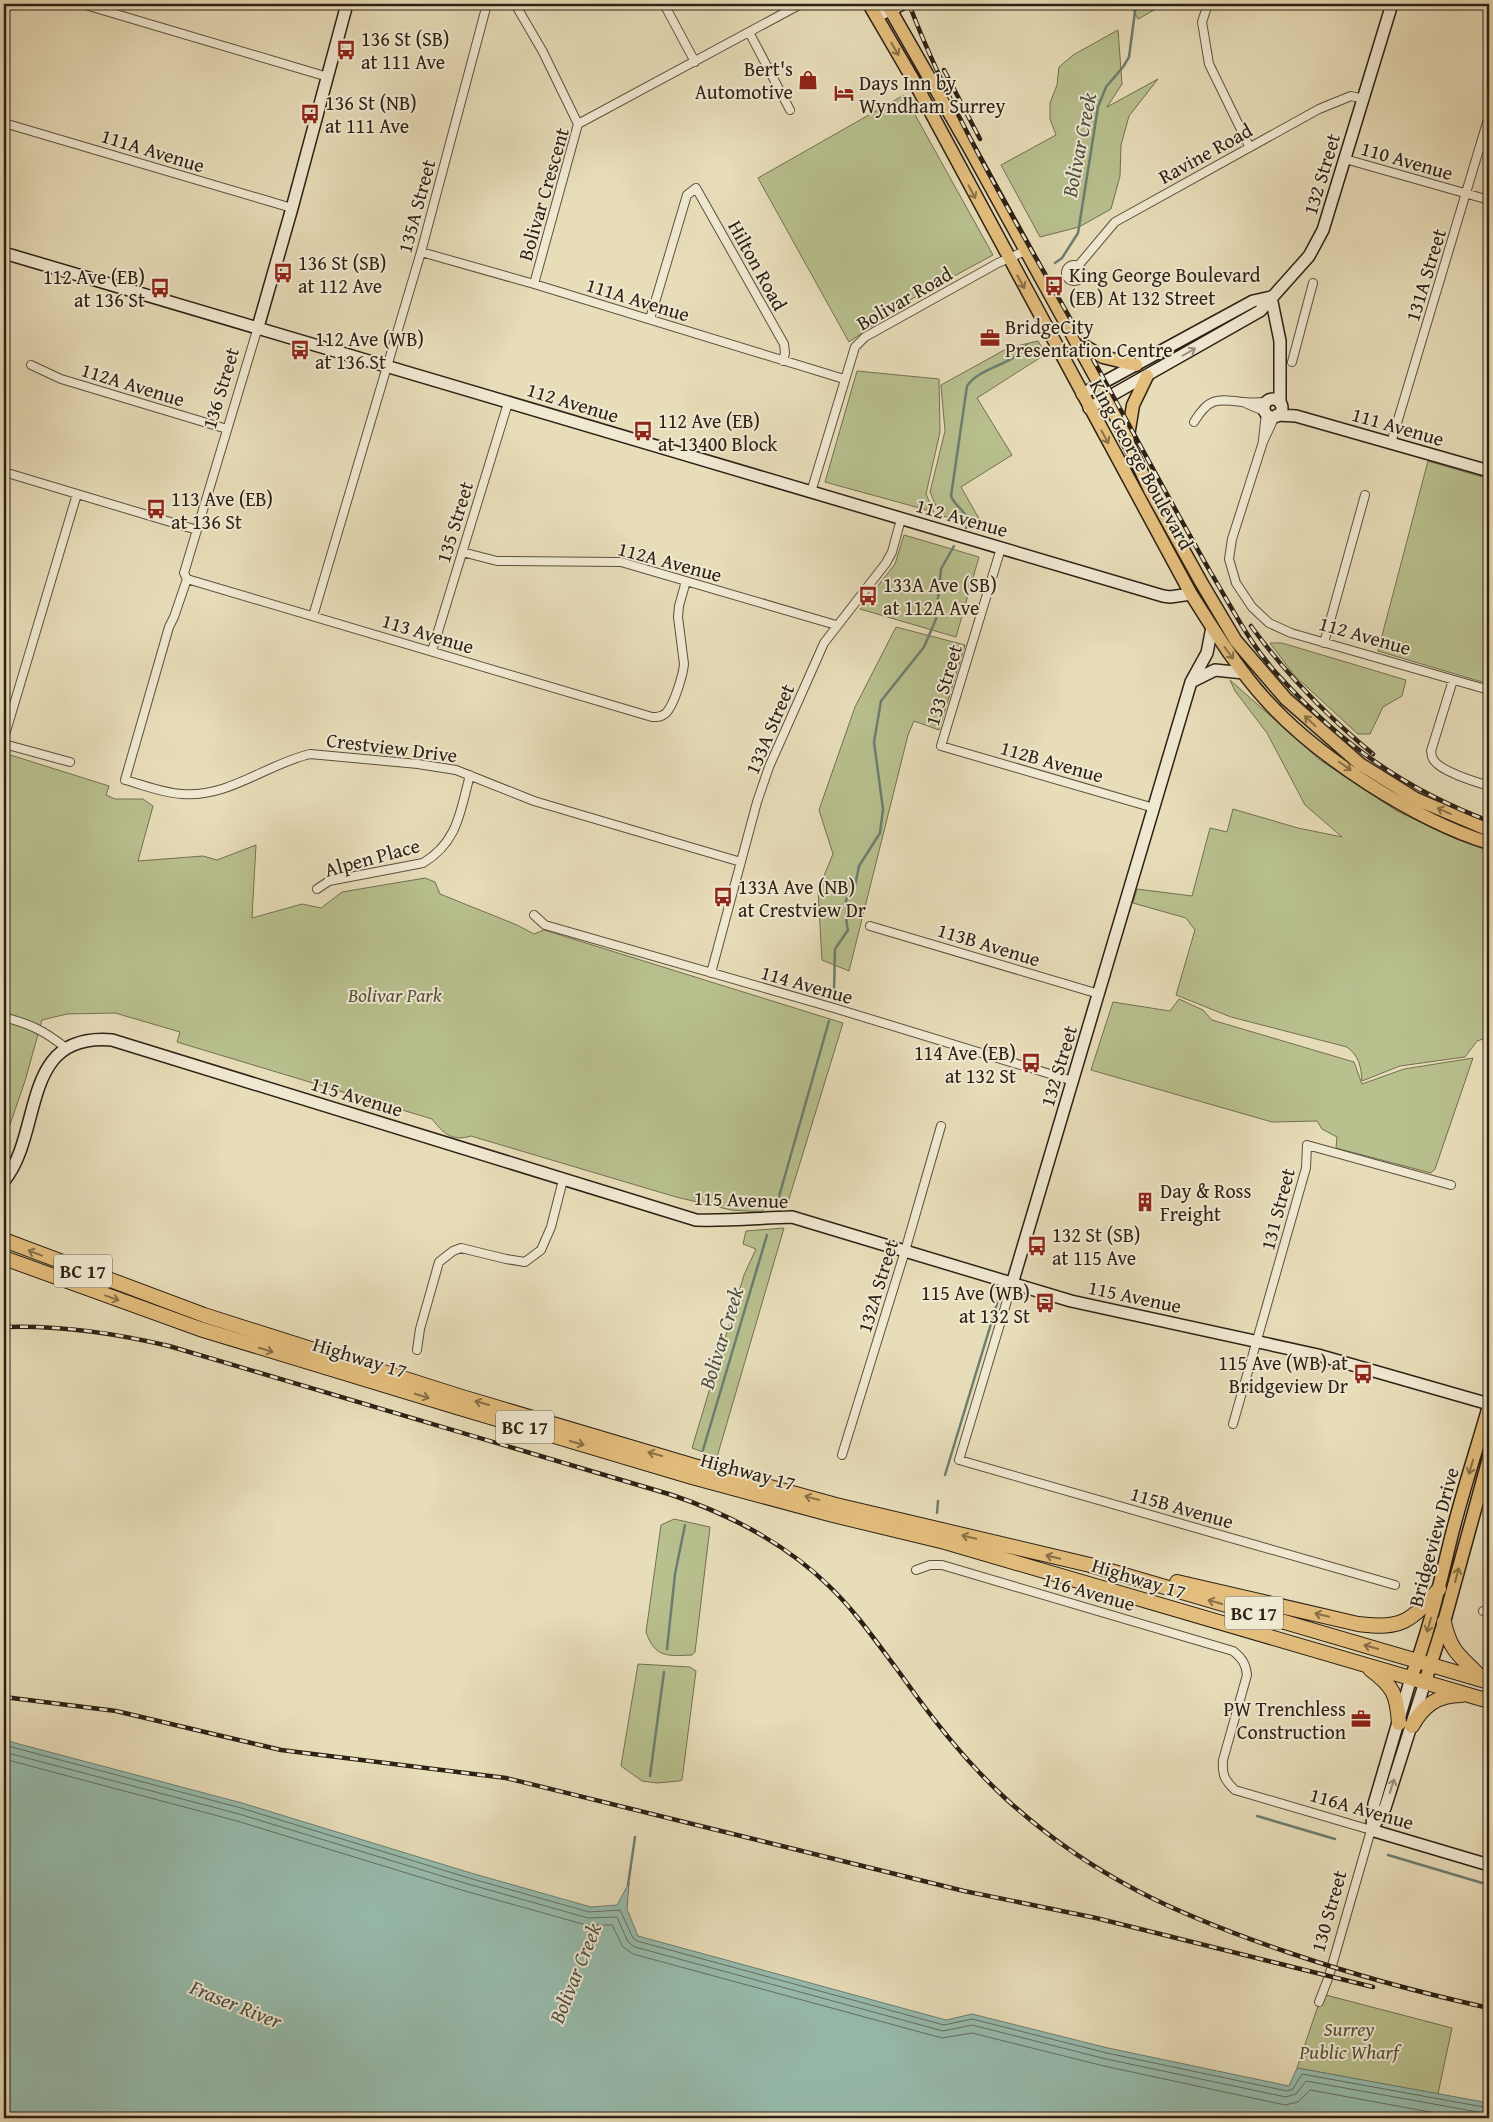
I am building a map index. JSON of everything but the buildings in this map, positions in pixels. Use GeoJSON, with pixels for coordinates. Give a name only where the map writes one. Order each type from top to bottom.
{"type":"FeatureCollection","features":[{"type":"Feature","properties":{"kind":"highway","name":"Highway 17"},"geometry":{"type":"LineString","coordinates":[[4,1240],[204,1315],[462,1398],[694,1466],[836,1505],[1090,1565],[1425,1671],[1487,1684]]}},
{"type":"Feature","properties":{"kind":"highway","name":"Highway 17"},"geometry":{"type":"LineString","coordinates":[[8,1262],[200,1329],[460,1408],[833,1516],[945,1542],[1411,1678],[1425,1671]]}},
{"type":"Feature","properties":{"kind":"highway"},"geometry":{"type":"LineString","coordinates":[[1090,1565],[1210,1589],[1370,1626],[1388,1626],[1404,1622],[1424,1607],[1439,1589]]}},
{"type":"Feature","properties":{"kind":"highway"},"geometry":{"type":"LineString","coordinates":[[1444,1622],[1448,1639],[1455,1652],[1487,1684]]}},
{"type":"Feature","properties":{"kind":"highway"},"geometry":{"type":"LineString","coordinates":[[1364,1664],[1385,1680],[1393,1690],[1405,1724],[1433,1702],[1452,1695],[1471,1696]]}},
{"type":"Feature","properties":{"kind":"highway","name":"Highway 17"},"geometry":{"type":"LineString","coordinates":[[1425,1671],[1471,1696],[1489,1701]]}},
{"type":"Feature","properties":{"kind":"main road","name":"King George Boulevard"},"geometry":{"type":"LineString","coordinates":[[888,7],[1100,384],[1150,490],[1236,641],[1286,699],[1331,741],[1360,764],[1416,799],[1489,830]]}},
{"type":"Feature","properties":{"kind":"main road","name":"King George Boulevard"},"geometry":{"type":"LineString","coordinates":[[873,8],[1191,594],[1227,651],[1265,699],[1295,728],[1339,762],[1413,810],[1443,825],[1489,843]]}},
{"type":"Feature","properties":{"kind":"main road"},"geometry":{"type":"LineString","coordinates":[[1075,341],[1103,357],[1136,365]]}},
{"type":"Feature","properties":{"kind":"main road"},"geometry":{"type":"LineString","coordinates":[[1127,442],[1133,405],[1147,376]]}},
{"type":"Feature","properties":{"kind":"main road"},"geometry":{"type":"LineString","coordinates":[[1191,594],[1207,593]]}},
{"type":"Feature","properties":{"kind":"main road","name":"Bridgeview Drive"},"geometry":{"type":"LineString","coordinates":[[1425,1671],[1439,1589],[1449,1545],[1489,1405]]}},
{"type":"Feature","properties":{"kind":"main road","name":"Bridgeview Drive"},"geometry":{"type":"LineString","coordinates":[[1425,1671],[1444,1622],[1489,1458]]}},
{"type":"Feature","properties":{"kind":"street"},"geometry":{"type":"LineString","coordinates":[[82,4],[328,77]]}},
{"type":"Feature","properties":{"kind":"street","name":"136 Street"},"geometry":{"type":"LineString","coordinates":[[125,780],[168,627],[174,617],[187,579],[184,573],[258,327],[347,4]]}},
{"type":"Feature","properties":{"kind":"street","name":"135A Street"},"geometry":{"type":"LineString","coordinates":[[313,616],[421,252],[487,4]]}},
{"type":"Feature","properties":{"kind":"street"},"geometry":{"type":"LineString","coordinates":[[515,4],[543,52],[578,124]]}},
{"type":"Feature","properties":{"kind":"street"},"geometry":{"type":"LineString","coordinates":[[664,4],[695,62]]}},
{"type":"Feature","properties":{"kind":"street","name":"Bolivar Crescent"},"geometry":{"type":"LineString","coordinates":[[534,284],[578,124],[801,4]]}},
{"type":"Feature","properties":{"kind":"street"},"geometry":{"type":"LineString","coordinates":[[873,8],[902,4]]}},
{"type":"Feature","properties":{"kind":"street"},"geometry":{"type":"LineString","coordinates":[[1208,4],[1202,22],[1209,64],[1249,146]]}},
{"type":"Feature","properties":{"kind":"street","name":"132 Street"},"geometry":{"type":"LineString","coordinates":[[1089,408],[1260,311],[1271,297],[1294,275],[1313,251],[1323,230],[1346,159],[1392,4]]}},
{"type":"Feature","properties":{"kind":"street"},"geometry":{"type":"LineString","coordinates":[[749,32],[790,110]]}},
{"type":"Feature","properties":{"kind":"street","name":"Ravine Road"},"geometry":{"type":"LineString","coordinates":[[1078,266],[1115,222],[1249,146],[1319,109],[1351,96],[1364,99]]}},
{"type":"Feature","properties":{"kind":"street","name":"131A Street"},"geometry":{"type":"LineString","coordinates":[[1392,443],[1489,116]]}},
{"type":"Feature","properties":{"kind":"street","name":"111A Avenue"},"geometry":{"type":"LineString","coordinates":[[4,122],[292,208]]}},
{"type":"Feature","properties":{"kind":"street","name":"110 Avenue"},"geometry":{"type":"LineString","coordinates":[[1346,159],[1489,200]]}},
{"type":"Feature","properties":{"kind":"street","name":"Hilton Road"},"geometry":{"type":"LineString","coordinates":[[650,319],[686,195],[696,188],[784,344],[785,353],[783,361]]}},
{"type":"Feature","properties":{"kind":"street","name":"Bolivar Road"},"geometry":{"type":"LineString","coordinates":[[811,492],[844,378],[855,347],[865,337],[1008,258],[1025,251]]}},
{"type":"Feature","properties":{"kind":"street","name":"111A Avenue"},"geometry":{"type":"LineString","coordinates":[[421,252],[534,284],[844,378]]}},
{"type":"Feature","properties":{"kind":"street","name":"112 Avenue"},"geometry":{"type":"LineString","coordinates":[[4,253],[1163,596],[1191,594]]}},
{"type":"Feature","properties":{"kind":"street"},"geometry":{"type":"LineString","coordinates":[[1292,362],[1313,283]]}},
{"type":"Feature","properties":{"kind":"street"},"geometry":{"type":"LineString","coordinates":[[1082,394],[1253,301],[1271,297],[1280,341],[1273,408]]}},
{"type":"Feature","properties":{"kind":"street"},"geometry":{"type":"LineString","coordinates":[[1280,341],[1297,339]]}},
{"type":"Feature","properties":{"kind":"street","name":"112A Avenue"},"geometry":{"type":"LineString","coordinates":[[31,365],[61,379],[227,429]]}},
{"type":"Feature","properties":{"kind":"street","name":"111 Avenue"},"geometry":{"type":"LineString","coordinates":[[1194,422],[1200,412],[1216,400],[1225,399],[1243,402],[1273,408],[1489,472]]}},
{"type":"Feature","properties":{"kind":"street","name":"135 Street"},"geometry":{"type":"LineString","coordinates":[[432,651],[508,403]]}},
{"type":"Feature","properties":{"kind":"street","name":"112 Avenue"},"geometry":{"type":"LineString","coordinates":[[1273,408],[1230,550],[1232,573],[1243,594],[1261,617],[1269,623],[1291,632],[1489,690]]}},
{"type":"Feature","properties":{"kind":"street"},"geometry":{"type":"LineString","coordinates":[[4,472],[197,530]]}},
{"type":"Feature","properties":{"kind":"street"},"geometry":{"type":"LineString","coordinates":[[4,738],[77,494]]}},
{"type":"Feature","properties":{"kind":"street"},"geometry":{"type":"LineString","coordinates":[[1324,643],[1366,495]]}},
{"type":"Feature","properties":{"kind":"street","name":"133A Street"},"geometry":{"type":"LineString","coordinates":[[711,973],[767,772],[824,643],[890,558],[901,519]]}},
{"type":"Feature","properties":{"kind":"street","name":"133 Street"},"geometry":{"type":"LineString","coordinates":[[941,746],[1001,548]]}},
{"type":"Feature","properties":{"kind":"street","name":"112A Avenue"},"geometry":{"type":"LineString","coordinates":[[462,552],[497,561],[612,560],[836,626]]}},
{"type":"Feature","properties":{"kind":"street","name":"113 Avenue"},"geometry":{"type":"LineString","coordinates":[[187,579],[652,717],[660,717],[669,709],[683,673],[684,664],[678,617],[686,581]]}},
{"type":"Feature","properties":{"kind":"street","name":"132 Street"},"geometry":{"type":"LineString","coordinates":[[959,1460],[1191,682],[1207,653],[1212,627]]}},
{"type":"Feature","properties":{"kind":"street"},"geometry":{"type":"LineString","coordinates":[[1191,682],[1215,670],[1244,673]]}},
{"type":"Feature","properties":{"kind":"street"},"geometry":{"type":"LineString","coordinates":[[1453,680],[1431,751],[1433,758],[1438,764],[1456,774],[1489,786]]}},
{"type":"Feature","properties":{"kind":"street"},"geometry":{"type":"LineString","coordinates":[[4,744],[70,762]]}},
{"type":"Feature","properties":{"kind":"street","name":"112B Avenue"},"geometry":{"type":"LineString","coordinates":[[941,746],[1154,808]]}},
{"type":"Feature","properties":{"kind":"street","name":"Crestview Drive"},"geometry":{"type":"LineString","coordinates":[[125,780],[173,793],[203,793],[222,789],[293,758],[310,754],[435,766],[470,775],[534,801],[741,862]]}},
{"type":"Feature","properties":{"kind":"street","name":"Alpen Place"},"geometry":{"type":"LineString","coordinates":[[317,889],[329,881],[423,863],[436,856],[448,842],[456,828],[470,775]]}},
{"type":"Feature","properties":{"kind":"street","name":"114 Avenue"},"geometry":{"type":"LineString","coordinates":[[534,915],[545,925],[1073,1080]]}},
{"type":"Feature","properties":{"kind":"street","name":"113B Avenue"},"geometry":{"type":"LineString","coordinates":[[870,926],[1099,994]]}},
{"type":"Feature","properties":{"kind":"street"},"geometry":{"type":"LineString","coordinates":[[4,1017],[40,1029],[66,1048],[51,1061],[41,1080],[14,1167],[4,1182]]}},
{"type":"Feature","properties":{"kind":"street","name":"115 Avenue"},"geometry":{"type":"LineString","coordinates":[[66,1048],[78,1042],[95,1038],[112,1040],[696,1220],[724,1221],[792,1217],[1012,1284],[1114,1311],[1257,1340],[1379,1371],[1489,1405]]}},
{"type":"Feature","properties":{"kind":"street","name":"132A Street"},"geometry":{"type":"LineString","coordinates":[[842,1454],[905,1251],[940,1126]]}},
{"type":"Feature","properties":{"kind":"street","name":"131 Street"},"geometry":{"type":"LineString","coordinates":[[1233,1424],[1306,1168],[1307,1145],[1451,1186]]}},
{"type":"Feature","properties":{"kind":"street"},"geometry":{"type":"LineString","coordinates":[[417,1350],[420,1329],[439,1262],[453,1251],[461,1248],[525,1262],[541,1250],[550,1227],[563,1180]]}},
{"type":"Feature","properties":{"kind":"street","name":"115B Avenue"},"geometry":{"type":"LineString","coordinates":[[959,1460],[1395,1585]]}},
{"type":"Feature","properties":{"kind":"street","name":"116 Avenue"},"geometry":{"type":"LineString","coordinates":[[916,1570],[930,1565],[942,1565],[1153,1626],[1234,1652],[1240,1656],[1246,1666],[1247,1675],[1223,1760],[1222,1774],[1227,1783]]}},
{"type":"Feature","properties":{"kind":"street","name":"130 Street"},"geometry":{"type":"LineString","coordinates":[[1319,2002],[1327,1982],[1372,1830],[1374,1804],[1425,1671]]}},
{"type":"Feature","properties":{"kind":"street","name":"130 Street"},"geometry":{"type":"LineString","coordinates":[[1405,1724],[1411,1678]]}},
{"type":"Feature","properties":{"kind":"street","name":"116A Avenue"},"geometry":{"type":"LineString","coordinates":[[1227,1783],[1235,1790],[1489,1865]]}},
{"type":"Feature","properties":{"kind":"green space"},"geometry":{"type":"Polygon","coordinates":[[[1130,4],[1165,4],[1138,19],[1130,4]]]}},
{"type":"Feature","properties":{"kind":"green space"},"geometry":{"type":"Polygon","coordinates":[[[1118,30],[1122,84],[1107,107],[1158,79],[1129,116],[1121,145],[1120,176],[1111,209],[1079,227],[1040,237],[1001,165],[1056,135],[1050,119],[1050,103],[1057,85],[1059,67],[1073,55],[1118,30]]]}},
{"type":"Feature","properties":{"kind":"green space"},"geometry":{"type":"Polygon","coordinates":[[[904,95],[993,255],[908,301],[849,342],[758,178],[904,95]]]}},
{"type":"Feature","properties":{"kind":"green space"},"geometry":{"type":"Polygon","coordinates":[[[1038,341],[1046,354],[977,398],[1012,455],[961,487],[985,529],[940,515],[930,492],[945,431],[941,385],[1008,348],[1038,341]]]}},
{"type":"Feature","properties":{"kind":"green space"},"geometry":{"type":"Polygon","coordinates":[[[857,371],[939,379],[940,432],[926,494],[934,512],[825,482],[857,371]]]}},
{"type":"Feature","properties":{"kind":"green space"},"geometry":{"type":"Polygon","coordinates":[[[1428,461],[1489,479],[1489,684],[1378,651],[1428,461]]]}},
{"type":"Feature","properties":{"kind":"green space"},"geometry":{"type":"Polygon","coordinates":[[[904,535],[979,557],[956,637],[860,609],[895,564],[904,535]]]}},
{"type":"Feature","properties":{"kind":"green space"},"geometry":{"type":"Polygon","coordinates":[[[896,627],[965,645],[939,730],[914,721],[908,735],[849,971],[822,960],[818,890],[833,854],[819,810],[855,707],[896,627]]]}},
{"type":"Feature","properties":{"kind":"green space"},"geometry":{"type":"Polygon","coordinates":[[[1270,643],[1282,643],[1406,680],[1402,696],[1383,707],[1370,734],[1358,734],[1295,676],[1270,643]]]}},
{"type":"Feature","properties":{"kind":"green space"},"geometry":{"type":"Polygon","coordinates":[[[1230,680],[1320,760],[1397,811],[1456,839],[1489,850],[1489,1037],[1477,1041],[1465,1057],[1400,1066],[1362,1081],[1359,1062],[1347,1047],[1231,1017],[1176,995],[1195,930],[1186,918],[1133,903],[1137,889],[1192,896],[1210,828],[1227,832],[1233,809],[1298,828],[1342,837],[1305,805],[1267,733],[1235,691],[1230,680]]]}},
{"type":"Feature","properties":{"kind":"green space","name":"Bolivar Park"},"geometry":{"type":"Polygon","coordinates":[[[4,753],[109,786],[106,795],[115,799],[143,799],[153,806],[138,861],[203,856],[217,860],[256,845],[252,918],[302,904],[321,908],[342,892],[425,878],[435,882],[440,894],[517,925],[534,934],[544,930],[843,1023],[788,1202],[768,1200],[762,1212],[731,1210],[676,1197],[471,1136],[464,1138],[453,1137],[444,1132],[432,1119],[177,1042],[180,1032],[115,1013],[67,1014],[42,1020],[25,1081],[4,1142],[4,753]]]}},
{"type":"Feature","properties":{"kind":"green space"},"geometry":{"type":"Polygon","coordinates":[[[1179,999],[1203,1010],[1212,1020],[1354,1062],[1362,1084],[1404,1069],[1473,1058],[1435,1169],[1431,1173],[1336,1148],[1337,1137],[1322,1129],[1317,1121],[1272,1122],[1091,1070],[1113,1002],[1170,1011],[1179,999]]]}},
{"type":"Feature","properties":{"kind":"green space"},"geometry":{"type":"Polygon","coordinates":[[[784,1228],[717,1457],[692,1448],[744,1275],[756,1249],[743,1244],[746,1231],[784,1228]]]}},
{"type":"Feature","properties":{"kind":"green space"},"geometry":{"type":"Polygon","coordinates":[[[674,1519],[710,1527],[695,1652],[692,1655],[663,1654],[653,1647],[646,1632],[661,1525],[674,1519]]]}},
{"type":"Feature","properties":{"kind":"green space"},"geometry":{"type":"Polygon","coordinates":[[[638,1664],[690,1667],[696,1671],[682,1780],[657,1783],[642,1781],[621,1766],[638,1664]]]}},
{"type":"Feature","properties":{"kind":"green space","name":"Surrey Public Wharf"},"geometry":{"type":"Polygon","coordinates":[[[1322,1994],[1452,2028],[1438,2094],[1297,2068],[1322,1994]]]}},
{"type":"Feature","properties":{"kind":"water","name":"Fraser River"},"geometry":{"type":"Polygon","coordinates":[[[4,1740],[242,1803],[471,1873],[591,1907],[617,1905],[629,1883],[627,1909],[638,1936],[946,2020],[972,2014],[1108,2048],[1289,2086],[1297,2068],[1489,2103],[1489,2118],[4,2118],[4,1740]]]}},
{"type":"Feature","properties":{"kind":"waterway","name":"Bolivar Creek"},"geometry":{"type":"LineString","coordinates":[[1055,263],[1062,258],[1078,233],[1098,107],[1106,87],[1129,57],[1136,4]]}},
{"type":"Feature","properties":{"kind":"waterway","name":"Bolivar Creek"},"geometry":{"type":"LineString","coordinates":[[966,528],[967,519],[951,496],[967,386],[980,374],[1014,357],[1027,345]]}},
{"type":"Feature","properties":{"kind":"waterway","name":"Bolivar Creek"},"geometry":{"type":"LineString","coordinates":[[834,991],[835,949],[848,930],[846,900],[855,886],[859,866],[880,833],[883,809],[874,742],[881,701],[924,647],[936,619],[941,569],[954,546]]}},
{"type":"Feature","properties":{"kind":"waterway","name":"Bolivar Creek"},"geometry":{"type":"LineString","coordinates":[[778,1200],[829,1021]]}},
{"type":"Feature","properties":{"kind":"waterway","name":"Bolivar Creek"},"geometry":{"type":"LineString","coordinates":[[703,1450],[767,1235]]}},
{"type":"Feature","properties":{"kind":"waterway"},"geometry":{"type":"LineString","coordinates":[[945,1475],[1000,1294]]}},
{"type":"Feature","properties":{"kind":"waterway"},"geometry":{"type":"LineString","coordinates":[[937,1513],[938,1501]]}},
{"type":"Feature","properties":{"kind":"waterway","name":"Bolivar Creek"},"geometry":{"type":"LineString","coordinates":[[667,1649],[675,1574],[685,1525]]}},
{"type":"Feature","properties":{"kind":"waterway","name":"Bolivar Creek"},"geometry":{"type":"LineString","coordinates":[[650,1776],[664,1672]]}},
{"type":"Feature","properties":{"kind":"waterway"},"geometry":{"type":"LineString","coordinates":[[1257,1816],[1335,1839]]}},
{"type":"Feature","properties":{"kind":"waterway","name":"Bolivar Creek"},"geometry":{"type":"LineString","coordinates":[[628,1885],[635,1837]]}},
{"type":"Feature","properties":{"kind":"waterway"},"geometry":{"type":"LineString","coordinates":[[1388,1855],[1489,1885]]}},
{"type":"Feature","properties":{"kind":"railway"},"geometry":{"type":"LineString","coordinates":[[909,4],[951,101],[1001,196],[1198,549],[1242,626],[1260,652],[1279,676],[1302,700],[1350,743],[1375,762],[1429,794],[1489,821]]}},
{"type":"Feature","properties":{"kind":"railway"},"geometry":{"type":"LineString","coordinates":[[944,70],[980,139]]}},
{"type":"Feature","properties":{"kind":"railway"},"geometry":{"type":"LineString","coordinates":[[1251,626],[1278,661],[1308,694],[1339,725],[1373,754]]}},
{"type":"Feature","properties":{"kind":"railway"},"geometry":{"type":"LineString","coordinates":[[4,1327],[46,1327],[87,1331],[169,1346],[672,1495],[736,1521],[795,1557],[830,1587],[857,1617],[936,1722],[990,1784],[1037,1826],[1103,1872],[1173,1908],[1247,1938],[1362,1976],[1489,2008]]}},
{"type":"Feature","properties":{"kind":"railway"},"geometry":{"type":"LineString","coordinates":[[4,1697],[116,1711],[281,1750],[506,1778],[964,1891],[1096,1918],[1373,1987]]}},
{"type":"Feature","properties":{"kind":"place","name":"136 St (SB) at 111 Ave"},"geometry":{"type":"Point","coordinates":[346,50]}},
{"type":"Feature","properties":{"kind":"place","name":"Bert's Automotive"},"geometry":{"type":"Point","coordinates":[808,80]}},
{"type":"Feature","properties":{"kind":"place","name":"Days Inn by Wyndham Surrey"},"geometry":{"type":"Point","coordinates":[844,93]}},
{"type":"Feature","properties":{"kind":"place","name":"136 St (NB) at 111 Ave"},"geometry":{"type":"Point","coordinates":[310,114]}},
{"type":"Feature","properties":{"kind":"place","name":"136 St (SB) at 112 Ave"},"geometry":{"type":"Point","coordinates":[283,273]}},
{"type":"Feature","properties":{"kind":"place","name":"King George Boulevard (EB) At 132 Street"},"geometry":{"type":"Point","coordinates":[1054,286]}},
{"type":"Feature","properties":{"kind":"place","name":"112 Ave (EB) at 136 St"},"geometry":{"type":"Point","coordinates":[160,288]}},
{"type":"Feature","properties":{"kind":"place","name":"BridgeCity Presentation Centre"},"geometry":{"type":"Point","coordinates":[990,338]}},
{"type":"Feature","properties":{"kind":"place","name":"112 Ave (WB) at 136 St"},"geometry":{"type":"Point","coordinates":[300,350]}},
{"type":"Feature","properties":{"kind":"place","name":"112 Ave (EB) at 13400 Block"},"geometry":{"type":"Point","coordinates":[643,431]}},
{"type":"Feature","properties":{"kind":"place","name":"113 Ave (EB) at 136 St"},"geometry":{"type":"Point","coordinates":[156,509]}},
{"type":"Feature","properties":{"kind":"place","name":"133A Ave (SB) at 112A Ave"},"geometry":{"type":"Point","coordinates":[868,596]}},
{"type":"Feature","properties":{"kind":"place","name":"133A Ave (NB) at Crestview Dr"},"geometry":{"type":"Point","coordinates":[723,897]}},
{"type":"Feature","properties":{"kind":"place","name":"114 Ave (EB) at 132 St"},"geometry":{"type":"Point","coordinates":[1031,1063]}},
{"type":"Feature","properties":{"kind":"place","name":"Day & Ross Freight"},"geometry":{"type":"Point","coordinates":[1145,1202]}},
{"type":"Feature","properties":{"kind":"place","name":"132 St (SB) at 115 Ave"},"geometry":{"type":"Point","coordinates":[1037,1246]}},
{"type":"Feature","properties":{"kind":"place","name":"115 Ave (WB) at 132 St"},"geometry":{"type":"Point","coordinates":[1045,1303]}},
{"type":"Feature","properties":{"kind":"place","name":"115 Ave (WB) at Bridgeview Dr"},"geometry":{"type":"Point","coordinates":[1363,1374]}},
{"type":"Feature","properties":{"kind":"place","name":"PW Trenchless Construction"},"geometry":{"type":"Point","coordinates":[1361,1719]}}]}
